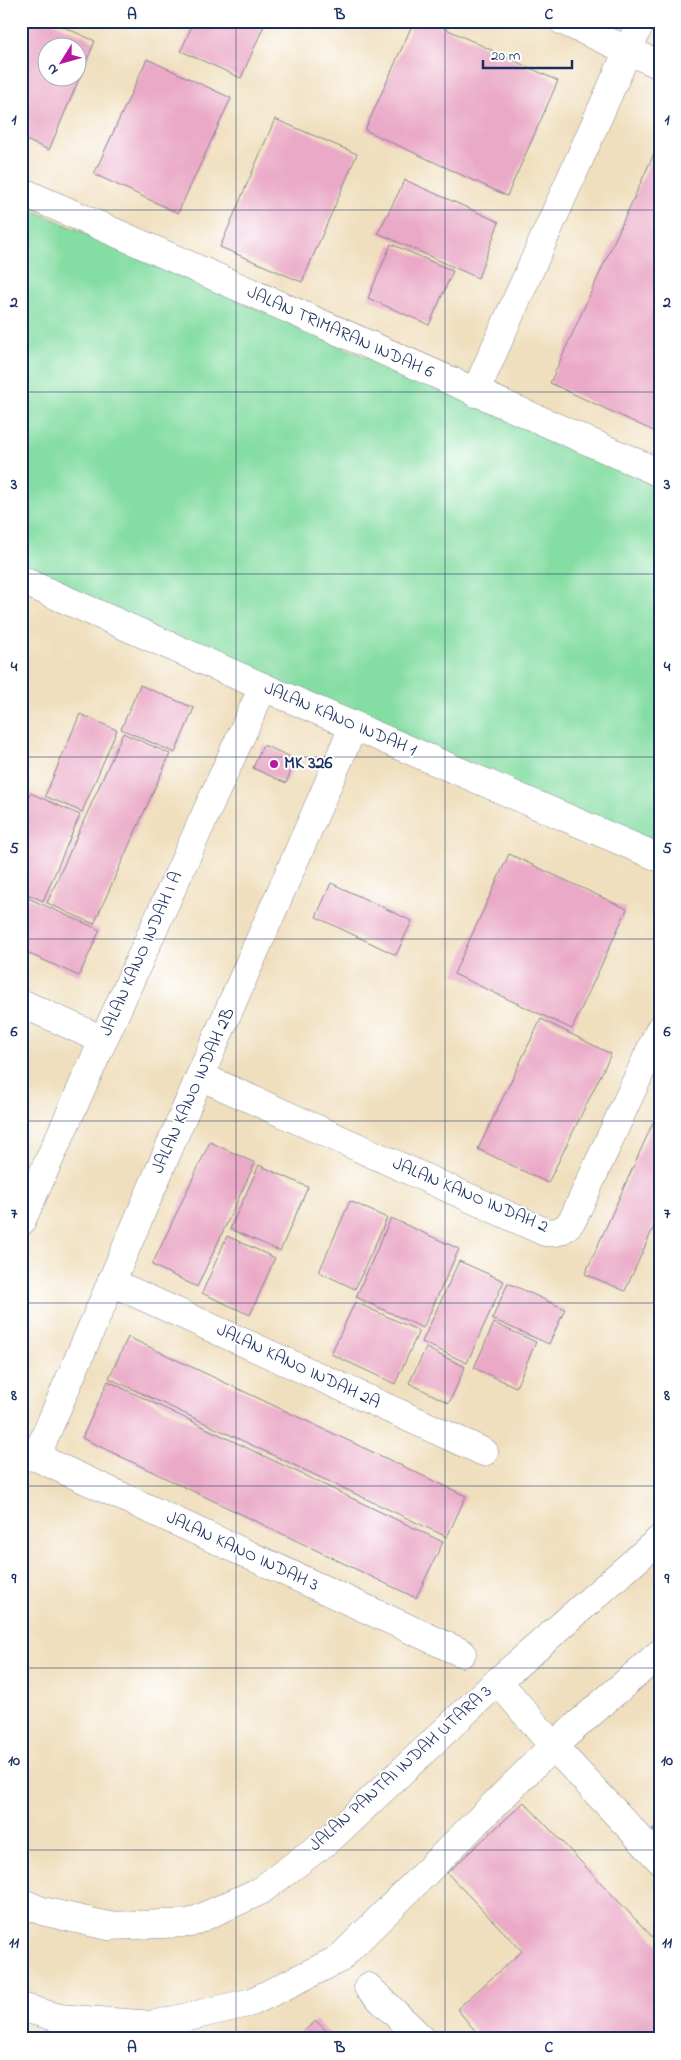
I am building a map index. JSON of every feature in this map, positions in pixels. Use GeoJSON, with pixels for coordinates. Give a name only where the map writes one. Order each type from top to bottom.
{"type":"FeatureCollection","features":[{"type":"Feature","properties":{"kind":"street"},"geometry":{"type":"LineString","coordinates":[[563,21],[660,65]]}},
{"type":"Feature","properties":{"kind":"street"},"geometry":{"type":"LineString","coordinates":[[475,393],[641,21]]}},
{"type":"Feature","properties":{"kind":"street","name":"JALAN TRIMARAN INDAH 6"},"geometry":{"type":"LineString","coordinates":[[21,191],[475,393],[660,473]]}},
{"type":"Feature","properties":{"kind":"street","name":"JALAN KANO INDAH 1"},"geometry":{"type":"LineString","coordinates":[[21,580],[263,687],[660,858]]}},
{"type":"Feature","properties":{"kind":"street","name":"JALAN KANO INDAH I A"},"geometry":{"type":"LineString","coordinates":[[21,1222],[263,687]]}},
{"type":"Feature","properties":{"kind":"street","name":"JALAN KANO INDAH 2B"},"geometry":{"type":"LineString","coordinates":[[29,1457],[111,1282],[354,725]]}},
{"type":"Feature","properties":{"kind":"street"},"geometry":{"type":"LineString","coordinates":[[21,1003],[103,1040]]}},
{"type":"Feature","properties":{"kind":"street","name":"JALAN KANO INDAH 2"},"geometry":{"type":"LineString","coordinates":[[200,1076],[539,1230],[553,1233],[569,1226],[574,1218],[660,1029]]}},
{"type":"Feature","properties":{"kind":"street","name":"JALAN KANO INDAH 2A"},"geometry":{"type":"LineString","coordinates":[[111,1282],[484,1452]]}},
{"type":"Feature","properties":{"kind":"street","name":"JALAN KANO INDAH 3"},"geometry":{"type":"LineString","coordinates":[[29,1457],[462,1653]]}},
{"type":"Feature","properties":{"kind":"street","name":"JALAN PANTAI INDAH UTARA 3"},"geometry":{"type":"LineString","coordinates":[[21,1902],[42,1910],[108,1926],[190,1923],[260,1891],[332,1837],[498,1681],[660,1539]]}},
{"type":"Feature","properties":{"kind":"street"},"geometry":{"type":"LineString","coordinates":[[21,2008],[59,2018],[153,2025],[252,2002],[339,1959],[553,1746],[660,1653]]}},
{"type":"Feature","properties":{"kind":"street"},"geometry":{"type":"LineString","coordinates":[[498,1681],[553,1746],[660,1860]]}},
{"type":"Feature","properties":{"kind":"street"},"geometry":{"type":"LineString","coordinates":[[368,1987],[422,2039]]}},
{"type":"Feature","properties":{"kind":"green space"},"geometry":{"type":"Polygon","coordinates":[[[21,205],[660,487],[660,866],[21,570],[21,205]]]}},
{"type":"Feature","properties":{"kind":"building"},"geometry":{"type":"Polygon","coordinates":[[[21,21],[50,21],[95,41],[88,58],[88,38],[38,38],[38,88],[75,88],[49,150],[21,138],[21,21]]]}},
{"type":"Feature","properties":{"kind":"building"},"geometry":{"type":"Polygon","coordinates":[[[194,21],[266,21],[241,78],[181,51],[194,21]]]}},
{"type":"Feature","properties":{"kind":"building"},"geometry":{"type":"Polygon","coordinates":[[[414,21],[429,21],[558,81],[507,196],[365,130],[414,21]]]}},
{"type":"Feature","properties":{"kind":"building"},"geometry":{"type":"Polygon","coordinates":[[[147,59],[231,98],[178,213],[94,174],[147,59]]]}},
{"type":"Feature","properties":{"kind":"building"},"geometry":{"type":"Polygon","coordinates":[[[275,119],[357,154],[302,282],[220,247],[275,119]]]}},
{"type":"Feature","properties":{"kind":"building"},"geometry":{"type":"Polygon","coordinates":[[[660,140],[660,434],[550,383],[660,140]]]}},
{"type":"Feature","properties":{"kind":"building"},"geometry":{"type":"Polygon","coordinates":[[[405,180],[499,222],[478,278],[378,233],[405,180]]]}},
{"type":"Feature","properties":{"kind":"building"},"geometry":{"type":"Polygon","coordinates":[[[391,244],[453,271],[429,325],[368,298],[391,244]]]}},
{"type":"Feature","properties":{"kind":"building"},"geometry":{"type":"Polygon","coordinates":[[[140,685],[194,708],[175,753],[121,729],[140,685]]]}},
{"type":"Feature","properties":{"kind":"building"},"geometry":{"type":"Polygon","coordinates":[[[80,714],[117,730],[82,812],[45,796],[80,714]]]}},
{"type":"Feature","properties":{"kind":"building"},"geometry":{"type":"Polygon","coordinates":[[[123,733],[170,754],[94,924],[47,903],[123,733]]]}},
{"type":"Feature","properties":{"kind":"building","name":"MK 326"},"geometry":{"type":"Polygon","coordinates":[[[263,745],[296,759],[286,783],[253,768],[263,745]]]}},
{"type":"Feature","properties":{"kind":"building"},"geometry":{"type":"Polygon","coordinates":[[[30,793],[80,815],[43,901],[21,891],[21,815],[30,793]]]}},
{"type":"Feature","properties":{"kind":"building"},"geometry":{"type":"Polygon","coordinates":[[[509,854],[627,909],[572,1029],[454,974],[509,854]]]}},
{"type":"Feature","properties":{"kind":"building"},"geometry":{"type":"Polygon","coordinates":[[[331,883],[412,921],[396,955],[316,917],[331,883]]]}},
{"type":"Feature","properties":{"kind":"building"},"geometry":{"type":"Polygon","coordinates":[[[21,895],[100,930],[79,976],[21,950],[21,895]]]}},
{"type":"Feature","properties":{"kind":"building"},"geometry":{"type":"Polygon","coordinates":[[[541,1019],[611,1054],[548,1183],[478,1149],[541,1019]]]}},
{"type":"Feature","properties":{"kind":"building"},"geometry":{"type":"Polygon","coordinates":[[[660,1107],[660,1213],[625,1291],[585,1274],[660,1107]]]}},
{"type":"Feature","properties":{"kind":"building"},"geometry":{"type":"Polygon","coordinates":[[[210,1142],[255,1163],[197,1287],[152,1265],[210,1142]]]}},
{"type":"Feature","properties":{"kind":"building"},"geometry":{"type":"Polygon","coordinates":[[[259,1165],[308,1187],[280,1251],[230,1229],[259,1165]]]}},
{"type":"Feature","properties":{"kind":"building"},"geometry":{"type":"Polygon","coordinates":[[[350,1201],[387,1218],[355,1289],[319,1272],[350,1201]]]}},
{"type":"Feature","properties":{"kind":"building"},"geometry":{"type":"Polygon","coordinates":[[[391,1218],[459,1249],[423,1328],[356,1297],[391,1218]]]}},
{"type":"Feature","properties":{"kind":"building"},"geometry":{"type":"Polygon","coordinates":[[[227,1236],[275,1258],[250,1315],[202,1293],[227,1236]]]}},
{"type":"Feature","properties":{"kind":"building"},"geometry":{"type":"Polygon","coordinates":[[[459,1261],[504,1281],[467,1363],[422,1342],[459,1261]]]}},
{"type":"Feature","properties":{"kind":"building"},"geometry":{"type":"Polygon","coordinates":[[[508,1283],[565,1309],[549,1344],[492,1319],[508,1283]]]}},
{"type":"Feature","properties":{"kind":"building"},"geometry":{"type":"Polygon","coordinates":[[[355,1302],[419,1331],[395,1384],[331,1354],[355,1302]]]}},
{"type":"Feature","properties":{"kind":"building"},"geometry":{"type":"Polygon","coordinates":[[[494,1323],[536,1342],[516,1387],[474,1368],[494,1323]]]}},
{"type":"Feature","properties":{"kind":"building"},"geometry":{"type":"Polygon","coordinates":[[[660,1329],[660,1345],[654,1342],[660,1329]]]}},
{"type":"Feature","properties":{"kind":"building"},"geometry":{"type":"Polygon","coordinates":[[[128,1337],[466,1496],[447,1537],[109,1378],[128,1337]]]}},
{"type":"Feature","properties":{"kind":"building"},"geometry":{"type":"Polygon","coordinates":[[[426,1348],[465,1367],[449,1403],[409,1383],[426,1348]]]}},
{"type":"Feature","properties":{"kind":"building"},"geometry":{"type":"Polygon","coordinates":[[[108,1381],[443,1542],[416,1598],[82,1438],[108,1381]]]}},
{"type":"Feature","properties":{"kind":"building"},"geometry":{"type":"Polygon","coordinates":[[[524,1802],[660,1945],[660,2039],[482,2039],[457,2009],[522,1951],[447,1873],[524,1802]]]}},
{"type":"Feature","properties":{"kind":"building"},"geometry":{"type":"Polygon","coordinates":[[[660,1823],[660,1837],[652,1829],[660,1823]]]}},
{"type":"Feature","properties":{"kind":"building"},"geometry":{"type":"Polygon","coordinates":[[[316,2021],[335,2039],[294,2039],[316,2021]]]}},
{"type":"Feature","properties":{"kind":"place","name":"MK 326"},"geometry":{"type":"Point","coordinates":[274,764]}}]}
